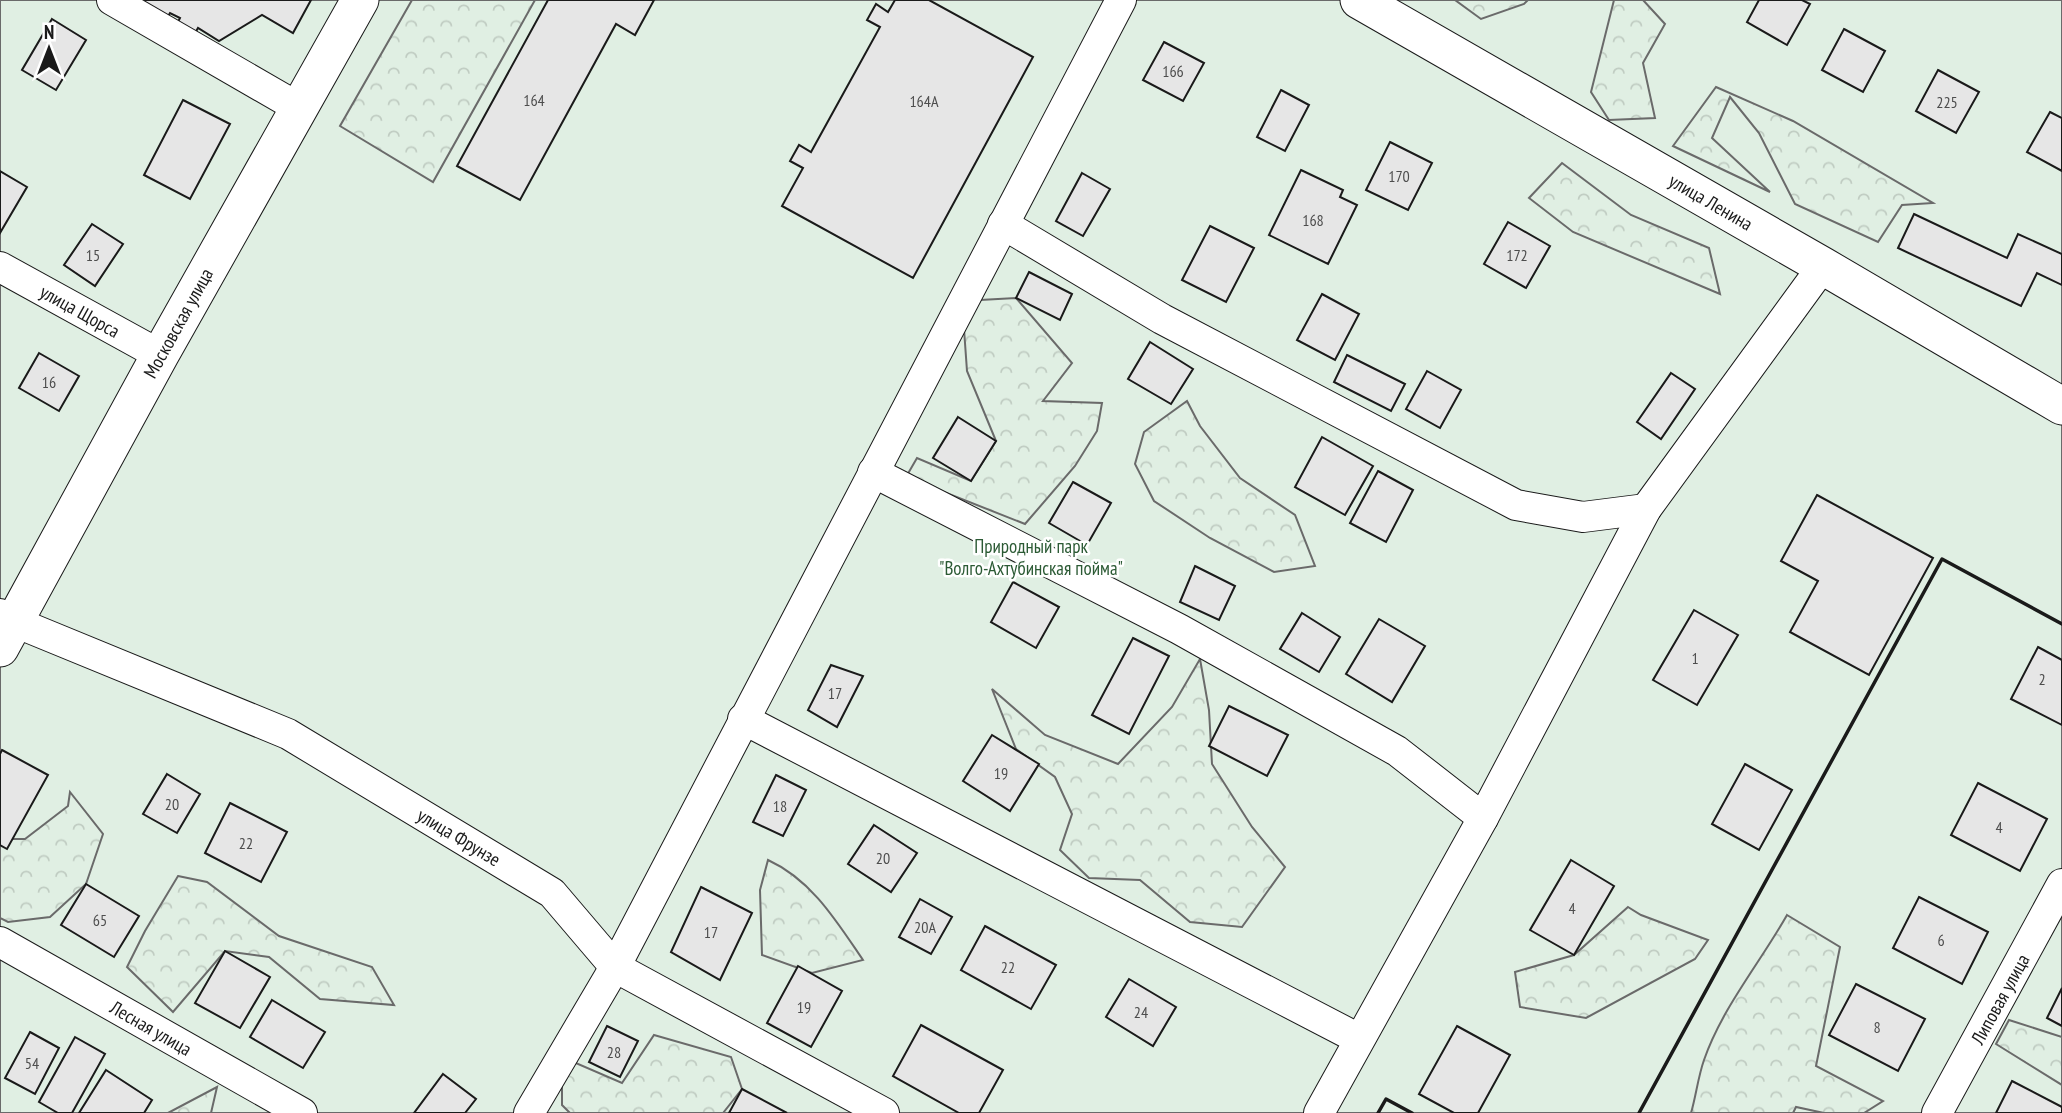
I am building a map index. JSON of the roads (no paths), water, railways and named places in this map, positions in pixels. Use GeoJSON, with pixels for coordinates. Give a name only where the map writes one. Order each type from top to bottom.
{"type":"FeatureCollection","features":[{"type":"Feature","properties":{"kind":"street"},"geometry":{"type":"LineString","coordinates":[[112,0],[299,108]]}},
{"type":"Feature","properties":{"kind":"street","name":"Московская улица"},"geometry":{"type":"LineString","coordinates":[[5,628],[360,0]]}},
{"type":"Feature","properties":{"kind":"street"},"geometry":{"type":"LineString","coordinates":[[529,1113],[615,967],[1121,0]]}},
{"type":"Feature","properties":{"kind":"street","name":"улица Ленина"},"geometry":{"type":"LineString","coordinates":[[1359,0],[2062,406]]}},
{"type":"Feature","properties":{"kind":"street"},"geometry":{"type":"LineString","coordinates":[[1003,224],[1162,319],[1516,505],[1583,517],[1646,509]]}},
{"type":"Feature","properties":{"kind":"street"},"geometry":{"type":"LineString","coordinates":[[1319,1113],[1483,818],[1646,509],[1823,266]]}},
{"type":"Feature","properties":{"kind":"street","name":"улица Щорса"},"geometry":{"type":"LineString","coordinates":[[0,267],[160,355]]}},
{"type":"Feature","properties":{"kind":"street"},"geometry":{"type":"LineString","coordinates":[[873,472],[1178,629],[1397,751],[1483,818]]}},
{"type":"Feature","properties":{"kind":"street","name":"улица Фрунзе"},"geometry":{"type":"LineString","coordinates":[[5,628],[288,734],[552,893],[615,967],[884,1113]]}},
{"type":"Feature","properties":{"kind":"street"},"geometry":{"type":"LineString","coordinates":[[743,719],[1359,1039]]}},
{"type":"Feature","properties":{"kind":"street","name":"Липовая улица"},"geometry":{"type":"LineString","coordinates":[[1937,1113],[2062,884]]}},
{"type":"Feature","properties":{"kind":"street","name":"Лесная улица"},"geometry":{"type":"LineString","coordinates":[[0,942],[302,1113]]}},
{"type":"Feature","properties":{"kind":"park label","name":"Природный парк \"Волго-Ахтубинская пойма\""},"geometry":{"type":"Point","coordinates":[1031,557]}}]}
